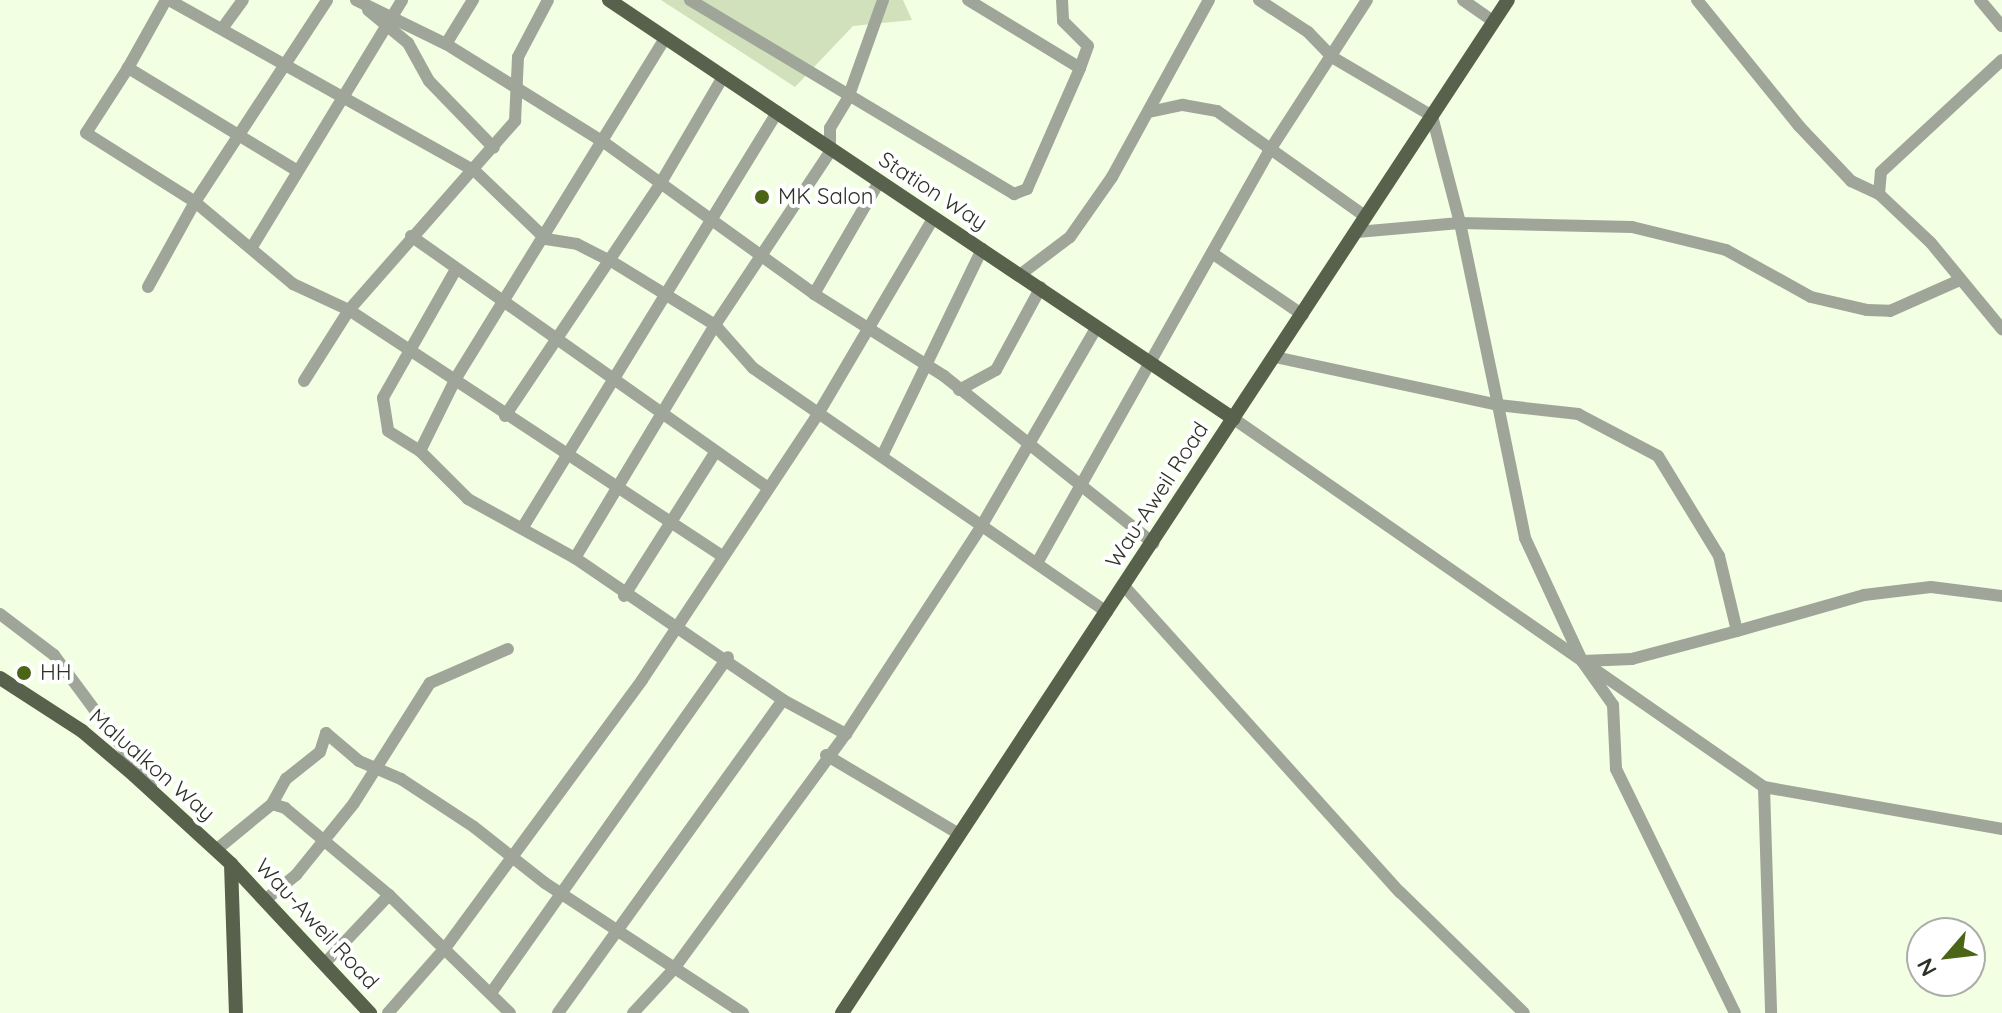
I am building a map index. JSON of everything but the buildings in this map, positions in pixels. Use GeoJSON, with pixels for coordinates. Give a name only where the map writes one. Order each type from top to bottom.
{"type":"FeatureCollection","features":[{"type":"Feature","properties":{"kind":"main road","name":"Station Way"},"geometry":{"type":"LineString","coordinates":[[609,0],[777,112],[830,152],[1041,287],[1148,364],[1234,419]]}},
{"type":"Feature","properties":{"kind":"main road","name":"Wau-Aweil Road"},"geometry":{"type":"LineString","coordinates":[[842,1013],[1508,0]]}},
{"type":"Feature","properties":{"kind":"main road","name":"Malualkon Way"},"geometry":{"type":"LineString","coordinates":[[0,678],[82,731],[231,864]]}},
{"type":"Feature","properties":{"kind":"main road","name":"Wau-Aweil Road"},"geometry":{"type":"LineString","coordinates":[[231,864],[370,1013]]}},
{"type":"Feature","properties":{"kind":"main road"},"geometry":{"type":"LineString","coordinates":[[231,864],[236,1013]]}},
{"type":"Feature","properties":{"kind":"street"},"geometry":{"type":"LineString","coordinates":[[722,556],[505,416],[456,378],[349,310],[293,284],[195,202],[86,133],[167,0],[224,26],[345,99],[475,171],[546,239],[577,244],[611,261],[715,325],[753,368],[818,414],[883,454],[1107,612]]}},
{"type":"Feature","properties":{"kind":"street"},"geometry":{"type":"LineString","coordinates":[[224,26],[243,0]]}},
{"type":"Feature","properties":{"kind":"street"},"geometry":{"type":"LineString","coordinates":[[148,287],[195,202],[241,137],[327,0]]}},
{"type":"Feature","properties":{"kind":"street"},"geometry":{"type":"LineString","coordinates":[[252,247],[296,170],[345,99],[345,88],[402,0]]}},
{"type":"Feature","properties":{"kind":"street"},"geometry":{"type":"LineString","coordinates":[[446,44],[473,0]]}},
{"type":"Feature","properties":{"kind":"street"},"geometry":{"type":"LineString","coordinates":[[304,381],[349,310],[411,236],[475,171],[515,121],[518,57],[548,0]]}},
{"type":"Feature","properties":{"kind":"street"},"geometry":{"type":"LineString","coordinates":[[690,0],[848,98],[1014,194],[1027,189],[1088,46],[1063,21],[1062,0]]}},
{"type":"Feature","properties":{"kind":"street"},"geometry":{"type":"LineString","coordinates":[[575,558],[715,325],[830,152],[830,128],[848,98],[883,0]]}},
{"type":"Feature","properties":{"kind":"street"},"geometry":{"type":"LineString","coordinates":[[968,0],[1080,68]]}},
{"type":"Feature","properties":{"kind":"street"},"geometry":{"type":"LineString","coordinates":[[1021,274],[1070,237],[1149,112],[1209,0]]}},
{"type":"Feature","properties":{"kind":"street"},"geometry":{"type":"LineString","coordinates":[[1259,0],[1308,32],[1332,57],[1432,116],[1460,223],[1525,538],[1582,661],[1613,705],[1616,769],[1735,1013]]}},
{"type":"Feature","properties":{"kind":"street"},"geometry":{"type":"LineString","coordinates":[[1037,563],[1268,153],[1367,0]]}},
{"type":"Feature","properties":{"kind":"street"},"geometry":{"type":"LineString","coordinates":[[1463,0],[1494,22]]}},
{"type":"Feature","properties":{"kind":"street"},"geometry":{"type":"LineString","coordinates":[[1697,0],[1799,126],[1851,181],[1879,194],[2002,329]]}},
{"type":"Feature","properties":{"kind":"street"},"geometry":{"type":"LineString","coordinates":[[1980,0],[2002,26]]}},
{"type":"Feature","properties":{"kind":"street"},"geometry":{"type":"LineString","coordinates":[[360,4],[446,44],[517,85],[605,143],[659,186],[711,219],[814,294],[926,364],[1031,440],[1153,543]]}},
{"type":"Feature","properties":{"kind":"street"},"geometry":{"type":"LineString","coordinates":[[391,21],[408,43],[429,81],[494,148]]}},
{"type":"Feature","properties":{"kind":"street"},"geometry":{"type":"LineString","coordinates":[[420,451],[456,378],[546,239],[666,37]]}},
{"type":"Feature","properties":{"kind":"street"},"geometry":{"type":"LineString","coordinates":[[1879,194],[1881,172],[2002,60]]}},
{"type":"Feature","properties":{"kind":"street"},"geometry":{"type":"LineString","coordinates":[[128,68],[296,170]]}},
{"type":"Feature","properties":{"kind":"street"},"geometry":{"type":"LineString","coordinates":[[505,416],[611,261],[723,77]]}},
{"type":"Feature","properties":{"kind":"street"},"geometry":{"type":"LineString","coordinates":[[1149,112],[1183,105],[1217,111],[1268,153],[1366,217]]}},
{"type":"Feature","properties":{"kind":"street"},"geometry":{"type":"LineString","coordinates":[[523,527],[661,293],[777,112]]}},
{"type":"Feature","properties":{"kind":"street"},"geometry":{"type":"LineString","coordinates":[[814,294],[879,182]]}},
{"type":"Feature","properties":{"kind":"street"},"geometry":{"type":"LineString","coordinates":[[388,1013],[446,947],[515,855],[678,624],[766,486],[818,414],[933,219]]}},
{"type":"Feature","properties":{"kind":"street"},"geometry":{"type":"LineString","coordinates":[[1357,232],[1460,223],[1632,227],[1726,250],[1811,297],[1867,310],[1890,311],[1960,280]]}},
{"type":"Feature","properties":{"kind":"street"},"geometry":{"type":"LineString","coordinates":[[411,236],[455,271],[613,376],[714,454],[766,486]]}},
{"type":"Feature","properties":{"kind":"street"},"geometry":{"type":"LineString","coordinates":[[883,454],[982,249]]}},
{"type":"Feature","properties":{"kind":"street"},"geometry":{"type":"LineString","coordinates":[[1212,253],[1303,315]]}},
{"type":"Feature","properties":{"kind":"street"},"geometry":{"type":"LineString","coordinates":[[455,271],[408,349],[383,398],[388,431],[420,451],[468,499],[575,558],[624,596],[678,624],[728,657],[783,700],[846,734]]}},
{"type":"Feature","properties":{"kind":"street"},"geometry":{"type":"LineString","coordinates":[[959,390],[996,370],[1041,287]]}},
{"type":"Feature","properties":{"kind":"street"},"geometry":{"type":"LineString","coordinates":[[633,1013],[673,970],[826,755],[846,734],[982,525],[1097,327]]}},
{"type":"Feature","properties":{"kind":"street"},"geometry":{"type":"LineString","coordinates":[[1275,357],[1498,405],[1578,414],[1658,456],[1719,556],[1737,631]]}},
{"type":"Feature","properties":{"kind":"street"},"geometry":{"type":"LineString","coordinates":[[1234,419],[1764,787],[2002,829]]}},
{"type":"Feature","properties":{"kind":"street"},"geometry":{"type":"LineString","coordinates":[[624,596],[714,454]]}},
{"type":"Feature","properties":{"kind":"street"},"geometry":{"type":"LineString","coordinates":[[1124,586],[1400,892],[1524,1013]]}},
{"type":"Feature","properties":{"kind":"street"},"geometry":{"type":"LineString","coordinates":[[1582,661],[1632,659],[1864,595],[1931,587],[2002,596]]}},
{"type":"Feature","properties":{"kind":"street"},"geometry":{"type":"LineString","coordinates":[[0,614],[54,655],[159,798]]}},
{"type":"Feature","properties":{"kind":"street"},"geometry":{"type":"LineString","coordinates":[[265,900],[327,838],[430,683],[508,649]]}},
{"type":"Feature","properties":{"kind":"street"},"geometry":{"type":"LineString","coordinates":[[491,993],[728,657]]}},
{"type":"Feature","properties":{"kind":"street"},"geometry":{"type":"LineString","coordinates":[[558,1013],[783,700]]}},
{"type":"Feature","properties":{"kind":"street"},"geometry":{"type":"LineString","coordinates":[[216,850],[272,804],[286,779],[320,752],[326,733],[373,769],[401,779],[515,855],[617,933],[743,1013]]}},
{"type":"Feature","properties":{"kind":"street"},"geometry":{"type":"LineString","coordinates":[[826,755],[959,834]]}},
{"type":"Feature","properties":{"kind":"street"},"geometry":{"type":"LineString","coordinates":[[1764,787],[1771,1013]]}},
{"type":"Feature","properties":{"kind":"street"},"geometry":{"type":"LineString","coordinates":[[272,804],[327,838],[446,947],[510,1013]]}},
{"type":"Feature","properties":{"kind":"street"},"geometry":{"type":"LineString","coordinates":[[324,964],[389,895]]}},
{"type":"Feature","properties":{"kind":"green space"},"geometry":{"type":"Polygon","coordinates":[[[661,0],[903,0],[912,20],[853,26],[795,87],[661,0]]]}},
{"type":"Feature","properties":{"kind":"place","name":"MK Salon"},"geometry":{"type":"Point","coordinates":[762,197]}},
{"type":"Feature","properties":{"kind":"place","name":"HH"},"geometry":{"type":"Point","coordinates":[24,673]}}]}
